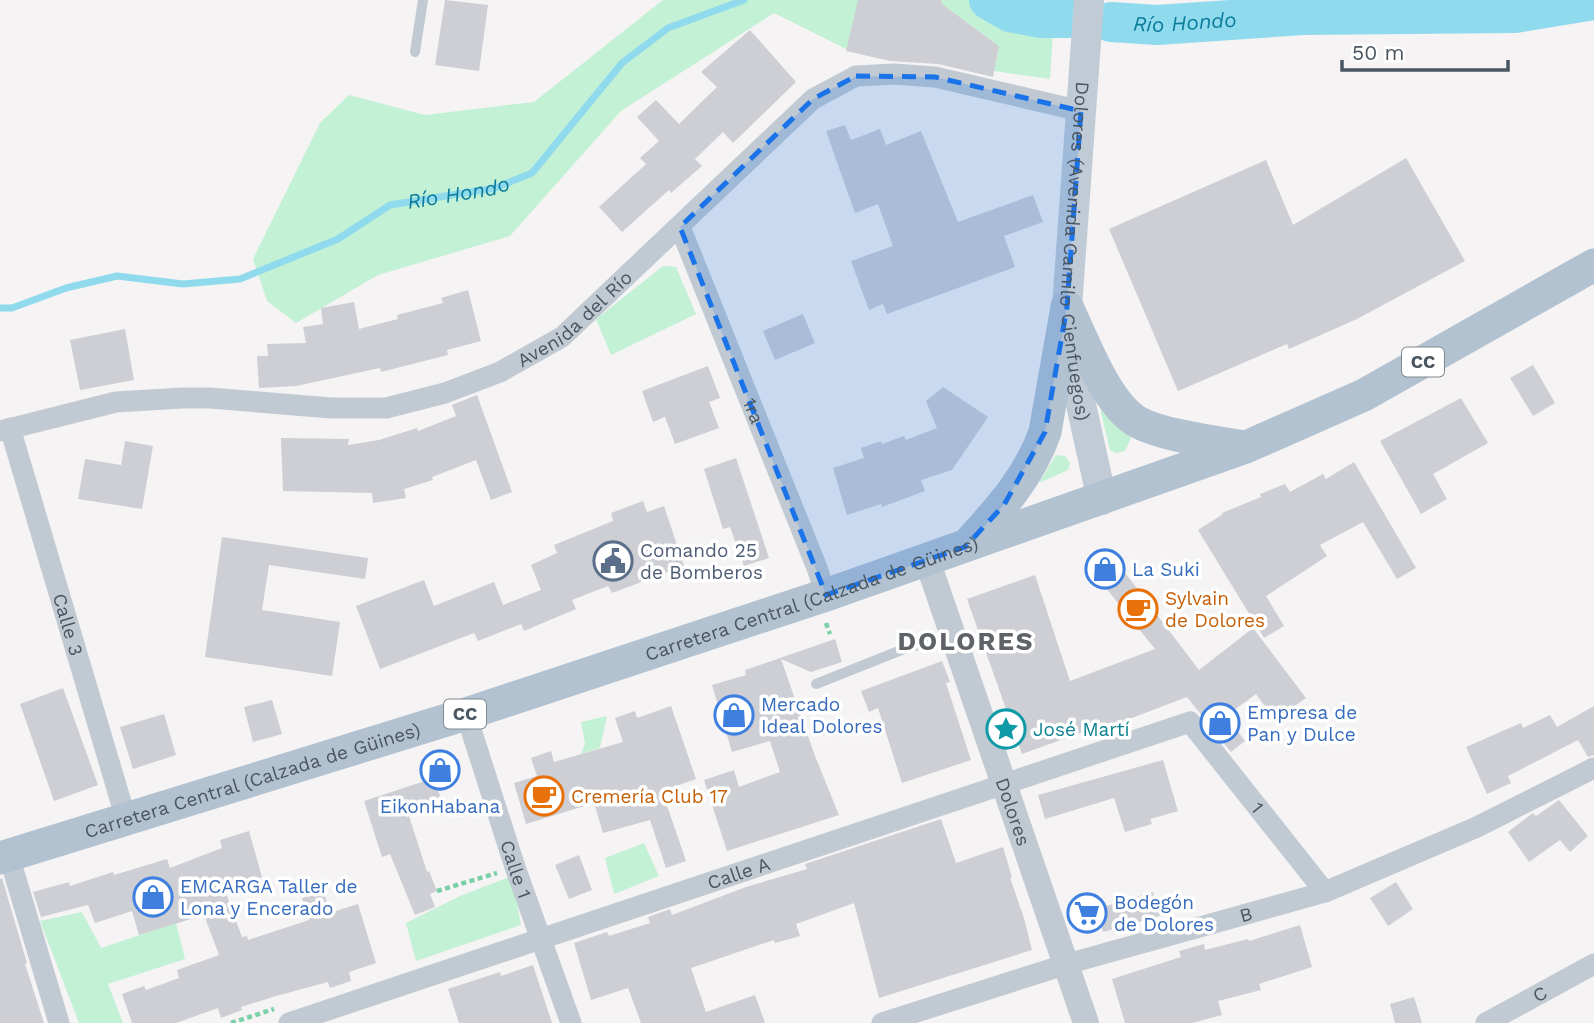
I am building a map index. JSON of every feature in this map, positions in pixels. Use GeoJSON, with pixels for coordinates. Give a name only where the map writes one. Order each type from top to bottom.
{"type":"FeatureCollection","features":[{"type":"Feature","properties":{"kind":"main road","name":"Dolores (Avenida Camilo Cienfuegos)"},"geometry":{"type":"LineString","coordinates":[[1089,0],[1067,307],[1080,400],[1102,500]]}},
{"type":"Feature","properties":{"kind":"main road","name":"Carretera Central (Calzada de Güines)"},"geometry":{"type":"LineString","coordinates":[[4,857],[466,714],[826,595],[1102,500],[1246,447],[1364,395],[1594,265]]}},
{"type":"Feature","properties":{"kind":"main road"},"geometry":{"type":"LineString","coordinates":[[1067,307],[1113,400],[1135,421],[1173,433],[1246,447]]}},
{"type":"Feature","properties":{"kind":"main road"},"geometry":{"type":"LineString","coordinates":[[965,547],[1004,505],[1040,447],[1067,307]]}},
{"type":"Feature","properties":{"kind":"street","name":"Avenida del Río"},"geometry":{"type":"LineString","coordinates":[[5,430],[117,402],[209,398],[331,408],[386,408],[445,393],[500,372],[562,337],[813,99],[856,76],[894,74],[935,77],[1081,111]]}},
{"type":"Feature","properties":{"kind":"street","name":"1ra"},"geometry":{"type":"LineString","coordinates":[[680,228],[826,595]]}},
{"type":"Feature","properties":{"kind":"street","name":"Calle 3"},"geometry":{"type":"LineString","coordinates":[[5,430],[126,819]]}},
{"type":"Feature","properties":{"kind":"street","name":"Dolores"},"geometry":{"type":"LineString","coordinates":[[927,560],[1086,1023]]}},
{"type":"Feature","properties":{"kind":"street","name":"Calle 1"},"geometry":{"type":"LineString","coordinates":[[466,714],[515,867],[571,1023]]}},
{"type":"Feature","properties":{"kind":"street","name":"Calle A"},"geometry":{"type":"LineString","coordinates":[[289,1023],[1190,722]]}},
{"type":"Feature","properties":{"kind":"street","name":"1"},"geometry":{"type":"LineString","coordinates":[[1190,722],[1325,892]]}},
{"type":"Feature","properties":{"kind":"street","name":"B"},"geometry":{"type":"LineString","coordinates":[[882,1023],[1067,964],[1325,892],[1477,827],[1594,768]]}},
{"type":"Feature","properties":{"kind":"street"},"geometry":{"type":"LineString","coordinates":[[4,857],[59,1023]]}},
{"type":"Feature","properties":{"kind":"street","name":"C"},"geometry":{"type":"LineString","coordinates":[[1486,1023],[1594,964]]}},
{"type":"Feature","properties":{"kind":"lane"},"geometry":{"type":"LineString","coordinates":[[415,52],[423,0]]}},
{"type":"Feature","properties":{"kind":"lane"},"geometry":{"type":"LineString","coordinates":[[816,684],[909,646],[954,638]]}},
{"type":"Feature","properties":{"kind":"path"},"geometry":{"type":"LineString","coordinates":[[437,891],[515,867]]}},
{"type":"Feature","properties":{"kind":"highlighted area"},"geometry":{"type":"Polygon","coordinates":[[[856,76],[935,77],[1081,111],[1067,307],[1045,432],[1004,505],[965,547],[826,595],[680,227],[813,99],[856,76]]]}},
{"type":"Feature","properties":{"kind":"green space"},"geometry":{"type":"Polygon","coordinates":[[[663,0],[862,0],[852,52],[774,13],[621,111],[510,236],[378,275],[296,323],[267,301],[253,259],[320,123],[349,95],[425,115],[534,102],[663,0]]]}},
{"type":"Feature","properties":{"kind":"green space"},"geometry":{"type":"Polygon","coordinates":[[[941,0],[1055,0],[1050,79],[994,71],[999,46],[942,4],[941,0]]]}},
{"type":"Feature","properties":{"kind":"green space"},"geometry":{"type":"Polygon","coordinates":[[[663,266],[676,267],[696,314],[611,355],[596,319],[663,266]]]}},
{"type":"Feature","properties":{"kind":"green space"},"geometry":{"type":"Polygon","coordinates":[[[1100,409],[1131,438],[1125,451],[1116,453],[1110,450],[1100,409]]]}},
{"type":"Feature","properties":{"kind":"green space"},"geometry":{"type":"Polygon","coordinates":[[[1056,455],[1065,456],[1070,463],[1068,470],[1039,483],[1056,455]]]}},
{"type":"Feature","properties":{"kind":"green space"},"geometry":{"type":"Polygon","coordinates":[[[607,716],[600,748],[581,754],[585,744],[581,722],[607,716]]]}},
{"type":"Feature","properties":{"kind":"green space"},"geometry":{"type":"Polygon","coordinates":[[[644,843],[659,876],[614,894],[605,858],[644,843]]]}},
{"type":"Feature","properties":{"kind":"green space"},"geometry":{"type":"Polygon","coordinates":[[[512,876],[521,925],[416,961],[406,923],[460,896],[512,876]]]}},
{"type":"Feature","properties":{"kind":"green space"},"geometry":{"type":"Polygon","coordinates":[[[82,912],[101,948],[176,923],[185,959],[108,984],[123,1023],[79,1023],[40,921],[82,912]]]}},
{"type":"Feature","properties":{"kind":"building"},"geometry":{"type":"Polygon","coordinates":[[[445,0],[488,5],[479,71],[435,65],[445,0]]]}},
{"type":"Feature","properties":{"kind":"building"},"geometry":{"type":"Polygon","coordinates":[[[858,0],[941,0],[942,4],[999,46],[993,77],[938,64],[890,61],[846,51],[858,0]]]}},
{"type":"Feature","properties":{"kind":"building"},"geometry":{"type":"Polygon","coordinates":[[[750,30],[796,82],[733,143],[723,132],[695,159],[702,166],[671,193],[669,190],[622,232],[599,207],[646,164],[640,158],[659,141],[637,117],[656,100],[679,124],[717,87],[701,72],[750,30]]]}},
{"type":"Feature","properties":{"kind":"building"},"geometry":{"type":"Polygon","coordinates":[[[845,125],[851,140],[880,129],[886,145],[921,131],[958,222],[1033,195],[1043,222],[1004,236],[1015,267],[887,314],[883,304],[869,310],[851,261],[893,246],[878,204],[855,213],[826,131],[845,125]]]}},
{"type":"Feature","properties":{"kind":"building"},"geometry":{"type":"Polygon","coordinates":[[[1406,158],[1465,261],[1357,319],[1289,349],[1287,344],[1178,391],[1109,229],[1266,160],[1293,225],[1406,158]]]}},
{"type":"Feature","properties":{"kind":"building"},"geometry":{"type":"Polygon","coordinates":[[[468,290],[481,341],[447,350],[448,355],[381,372],[380,368],[296,386],[259,388],[257,356],[268,356],[267,344],[306,343],[303,327],[323,324],[321,308],[354,302],[359,329],[398,319],[397,315],[443,303],[441,298],[468,290]]]}},
{"type":"Feature","properties":{"kind":"building"},"geometry":{"type":"Polygon","coordinates":[[[803,314],[815,343],[775,360],[763,331],[803,314]]]}},
{"type":"Feature","properties":{"kind":"building"},"geometry":{"type":"Polygon","coordinates":[[[125,329],[134,380],[80,390],[70,340],[125,329]]]}},
{"type":"Feature","properties":{"kind":"building"},"geometry":{"type":"Polygon","coordinates":[[[1533,365],[1555,403],[1533,416],[1510,378],[1533,365]]]}},
{"type":"Feature","properties":{"kind":"building"},"geometry":{"type":"Polygon","coordinates":[[[708,366],[720,398],[709,402],[719,428],[675,444],[665,417],[653,422],[642,391],[708,366]]]}},
{"type":"Feature","properties":{"kind":"building"},"geometry":{"type":"Polygon","coordinates":[[[943,387],[988,417],[952,470],[921,480],[925,491],[882,507],[881,504],[847,515],[833,468],[864,458],[861,448],[904,436],[906,440],[937,428],[926,401],[943,387]]]}},
{"type":"Feature","properties":{"kind":"building"},"geometry":{"type":"Polygon","coordinates":[[[477,395],[512,492],[491,500],[476,460],[432,477],[433,480],[404,489],[406,498],[373,503],[372,493],[283,491],[281,438],[349,439],[348,445],[379,440],[417,428],[418,431],[456,416],[452,405],[477,395]]]}},
{"type":"Feature","properties":{"kind":"building"},"geometry":{"type":"Polygon","coordinates":[[[1461,398],[1488,443],[1433,474],[1447,499],[1421,514],[1380,441],[1461,398]]]}},
{"type":"Feature","properties":{"kind":"building"},"geometry":{"type":"Polygon","coordinates":[[[125,441],[153,446],[142,509],[78,499],[85,459],[121,465],[125,441]]]}},
{"type":"Feature","properties":{"kind":"building"},"geometry":{"type":"Polygon","coordinates":[[[736,458],[769,558],[744,566],[730,527],[723,529],[704,469],[736,458]]]}},
{"type":"Feature","properties":{"kind":"building"},"geometry":{"type":"Polygon","coordinates":[[[1354,462],[1416,568],[1397,579],[1363,522],[1320,545],[1327,556],[1266,596],[1284,626],[1264,638],[1198,530],[1222,513],[1261,497],[1260,494],[1285,484],[1290,492],[1323,474],[1326,479],[1354,462]]]}},
{"type":"Feature","properties":{"kind":"building"},"geometry":{"type":"Polygon","coordinates":[[[643,501],[647,512],[664,506],[684,566],[612,593],[608,586],[572,600],[576,609],[524,631],[521,624],[478,641],[474,633],[380,669],[356,606],[424,580],[434,606],[494,582],[503,605],[541,590],[531,565],[557,553],[554,545],[613,521],[611,513],[643,501]]]}},
{"type":"Feature","properties":{"kind":"building"},"geometry":{"type":"Polygon","coordinates":[[[222,537],[368,558],[365,579],[269,565],[262,610],[340,622],[332,676],[205,657],[222,537]]]}},
{"type":"Feature","properties":{"kind":"building"},"geometry":{"type":"Polygon","coordinates":[[[1113,557],[1199,670],[1253,628],[1306,698],[1275,720],[1256,694],[1226,716],[1245,741],[1231,752],[1187,697],[1103,729],[1102,725],[1022,754],[967,599],[1035,575],[1070,681],[1155,649],[1089,567],[1113,557]]]}},
{"type":"Feature","properties":{"kind":"building"},"geometry":{"type":"Polygon","coordinates":[[[835,639],[842,662],[811,672],[781,659],[839,815],[727,851],[704,780],[734,770],[739,787],[780,772],[770,741],[732,752],[712,685],[746,675],[745,670],[835,639]]]}},
{"type":"Feature","properties":{"kind":"building"},"geometry":{"type":"Polygon","coordinates":[[[942,661],[950,682],[946,683],[971,760],[902,783],[878,708],[869,712],[861,691],[942,661]]]}},
{"type":"Feature","properties":{"kind":"building"},"geometry":{"type":"Polygon","coordinates":[[[63,688],[98,785],[54,801],[20,704],[63,688]]]}},
{"type":"Feature","properties":{"kind":"building"},"geometry":{"type":"Polygon","coordinates":[[[272,700],[282,734],[253,742],[244,707],[272,700]]]}},
{"type":"Feature","properties":{"kind":"building"},"geometry":{"type":"Polygon","coordinates":[[[671,706],[696,779],[662,791],[686,861],[666,868],[650,820],[603,833],[594,803],[526,824],[514,783],[537,776],[531,758],[551,751],[554,762],[623,742],[615,718],[635,711],[637,718],[671,706]]]}},
{"type":"Feature","properties":{"kind":"building"},"geometry":{"type":"Polygon","coordinates":[[[1594,706],[1594,755],[1588,757],[1578,740],[1508,776],[1511,783],[1487,794],[1466,747],[1521,723],[1523,728],[1550,715],[1557,727],[1594,706]]]}},
{"type":"Feature","properties":{"kind":"building"},"geometry":{"type":"Polygon","coordinates":[[[164,714],[176,755],[133,769],[120,727],[164,714]]]}},
{"type":"Feature","properties":{"kind":"building"},"geometry":{"type":"Polygon","coordinates":[[[1163,760],[1178,811],[1150,819],[1152,824],[1125,832],[1114,798],[1045,819],[1038,795],[1163,760]]]}},
{"type":"Feature","properties":{"kind":"building"},"geometry":{"type":"Polygon","coordinates":[[[434,778],[442,802],[408,813],[427,872],[429,871],[437,891],[430,894],[435,907],[415,915],[390,854],[382,857],[364,801],[434,778]]]}},
{"type":"Feature","properties":{"kind":"building"},"geometry":{"type":"Polygon","coordinates":[[[1559,800],[1588,836],[1570,852],[1560,840],[1529,862],[1508,832],[1533,813],[1536,816],[1559,800]]]}},
{"type":"Feature","properties":{"kind":"building"},"geometry":{"type":"Polygon","coordinates":[[[941,819],[956,863],[1003,847],[1032,950],[879,998],[854,903],[796,924],[800,936],[775,943],[774,940],[691,968],[706,1012],[755,995],[765,1023],[641,1023],[628,988],[591,1000],[574,943],[607,932],[609,936],[650,923],[648,917],[670,909],[672,915],[746,887],[807,869],[805,864],[941,819]]]}},
{"type":"Feature","properties":{"kind":"building"},"geometry":{"type":"Polygon","coordinates":[[[249,831],[262,877],[224,888],[242,937],[247,936],[248,940],[309,920],[302,898],[324,892],[330,913],[358,904],[376,963],[349,972],[351,981],[330,988],[328,982],[276,996],[241,1007],[242,1010],[221,1018],[218,1008],[176,1023],[132,1023],[122,994],[144,986],[146,990],[179,978],[177,970],[219,955],[204,915],[139,935],[132,911],[95,923],[88,905],[41,917],[33,892],[69,882],[70,886],[167,859],[170,868],[222,848],[220,840],[249,831]]]}},
{"type":"Feature","properties":{"kind":"building"},"geometry":{"type":"Polygon","coordinates":[[[579,855],[592,890],[569,899],[555,865],[579,855]]]}},
{"type":"Feature","properties":{"kind":"building"},"geometry":{"type":"Polygon","coordinates":[[[2,878],[27,963],[25,964],[44,1023],[0,1023],[2,878]]]}},
{"type":"Feature","properties":{"kind":"building"},"geometry":{"type":"Polygon","coordinates":[[[1396,882],[1413,909],[1388,926],[1370,898],[1396,882]]]}},
{"type":"Feature","properties":{"kind":"building"},"geometry":{"type":"Polygon","coordinates":[[[1153,892],[1160,916],[1103,932],[1096,909],[1153,892]]]}},
{"type":"Feature","properties":{"kind":"building"},"geometry":{"type":"Polygon","coordinates":[[[1300,925],[1312,967],[1259,984],[1261,990],[1218,1001],[1222,1015],[1192,1023],[1125,1023],[1112,979],[1181,957],[1179,951],[1204,944],[1205,950],[1248,939],[1249,941],[1300,925]]]}},
{"type":"Feature","properties":{"kind":"building"},"geometry":{"type":"Polygon","coordinates":[[[533,965],[552,1023],[459,1023],[448,989],[500,972],[501,976],[533,965]]]}},
{"type":"Feature","properties":{"kind":"building"},"geometry":{"type":"Polygon","coordinates":[[[1414,997],[1422,1023],[1395,1023],[1390,1004],[1414,997]]]}},
{"type":"Feature","properties":{"kind":"waterway","name":"Río Hondo"},"geometry":{"type":"LineString","coordinates":[[0,308],[12,308],[66,288],[117,276],[183,284],[240,279],[338,239],[390,205],[495,188],[532,173],[622,63],[668,28],[744,0]]}},
{"type":"Feature","properties":{"kind":"waterway","name":"Río Hondo"},"geometry":{"type":"LineString","coordinates":[[989,0],[1010,12],[1041,18],[1067,18]]}},
{"type":"Feature","properties":{"kind":"waterway","name":"Río Hondo"},"geometry":{"type":"LineString","coordinates":[[1111,22],[1157,25],[1303,15],[1515,13],[1594,0]]}},
{"type":"Feature","properties":{"kind":"place","name":"Comando 25 de Bomberos"},"geometry":{"type":"Point","coordinates":[613,561]}},
{"type":"Feature","properties":{"kind":"place","name":"La Suki"},"geometry":{"type":"Point","coordinates":[1105,569]}},
{"type":"Feature","properties":{"kind":"place","name":"Sylvain de Dolores"},"geometry":{"type":"Point","coordinates":[1138,609]}},
{"type":"Feature","properties":{"kind":"place","name":"Mercado Ideal Dolores"},"geometry":{"type":"Point","coordinates":[734,715]}},
{"type":"Feature","properties":{"kind":"place","name":"Empresa de Pan y Dulce"},"geometry":{"type":"Point","coordinates":[1220,723]}},
{"type":"Feature","properties":{"kind":"place","name":"José Martí"},"geometry":{"type":"Point","coordinates":[1006,729]}},
{"type":"Feature","properties":{"kind":"place","name":"EikonHabana"},"geometry":{"type":"Point","coordinates":[440,770]}},
{"type":"Feature","properties":{"kind":"place","name":"Cremería Club 17"},"geometry":{"type":"Point","coordinates":[544,796]}},
{"type":"Feature","properties":{"kind":"place","name":"EMCARGA Taller de Lona y Encerado"},"geometry":{"type":"Point","coordinates":[153,897]}},
{"type":"Feature","properties":{"kind":"place","name":"Bodegón de Dolores"},"geometry":{"type":"Point","coordinates":[1087,913]}},
{"type":"Feature","properties":{"kind":"district","name":"DOLORES"},"geometry":{"type":"Point","coordinates":[966,641]}}]}
